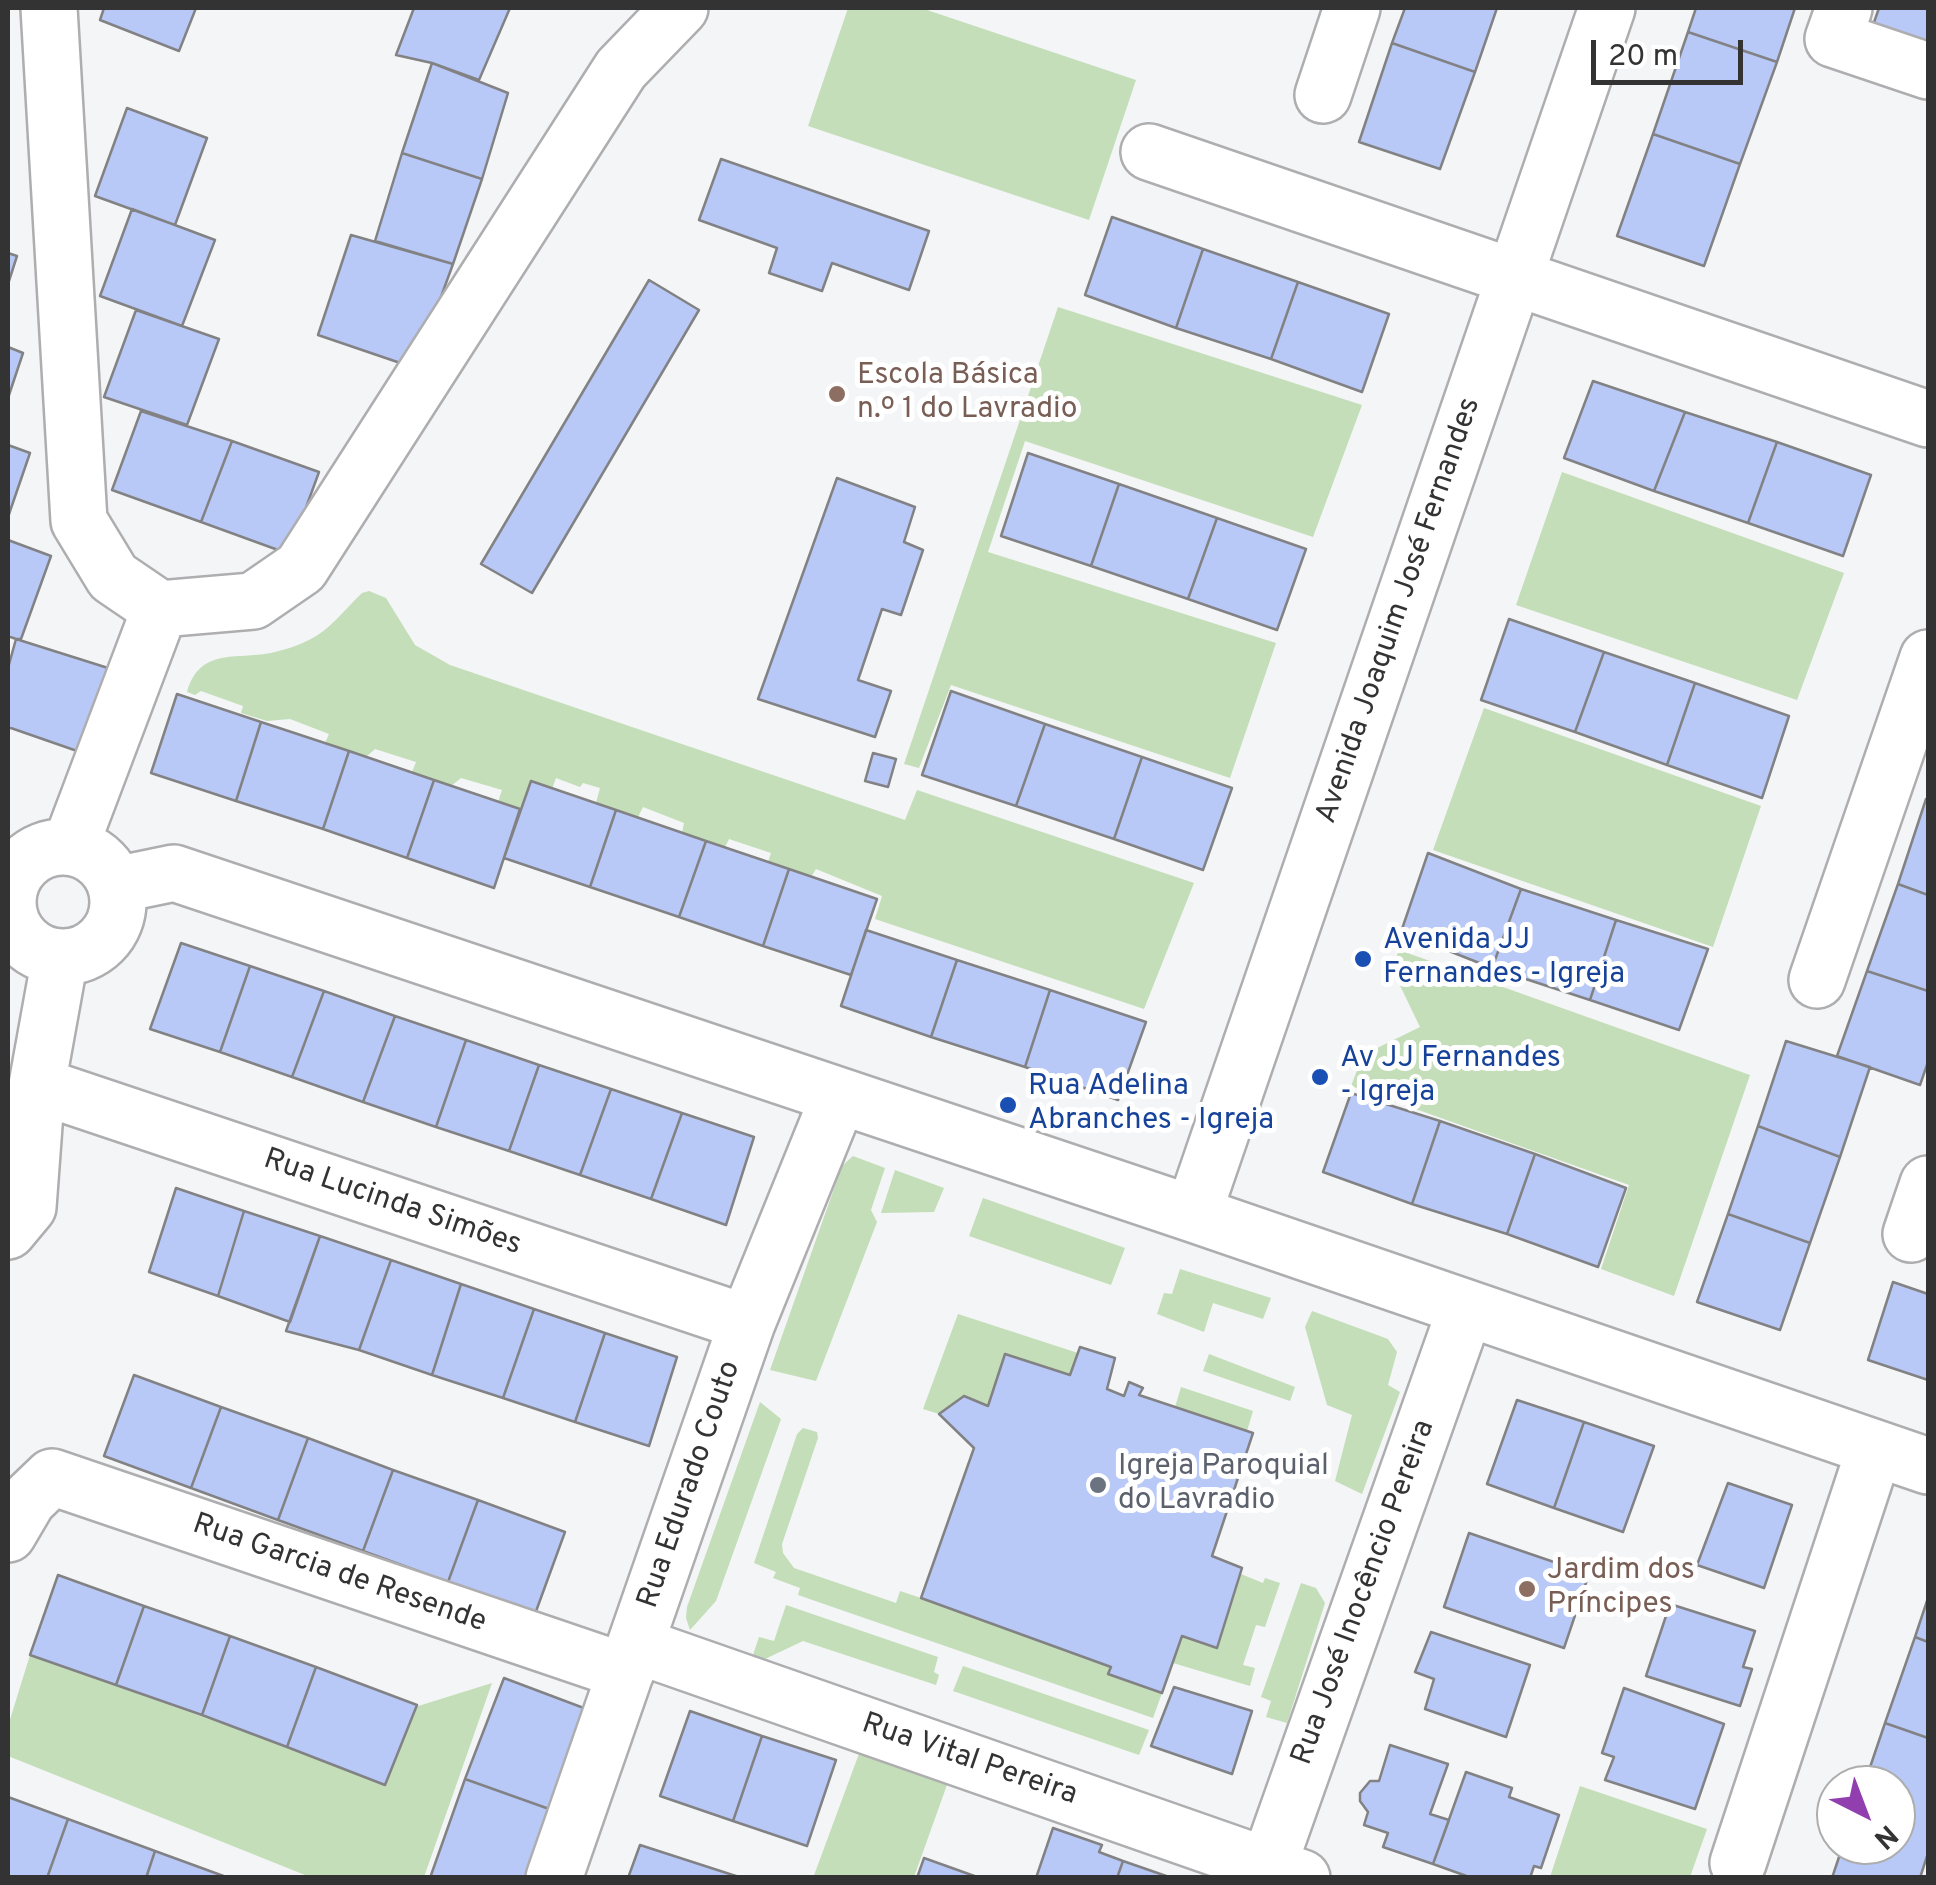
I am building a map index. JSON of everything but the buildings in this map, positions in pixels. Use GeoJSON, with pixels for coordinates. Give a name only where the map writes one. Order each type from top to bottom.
{"type":"FeatureCollection","features":[{"type":"Feature","properties":{"kind":"street"},"geometry":{"type":"LineString","coordinates":[[49,8],[79,521],[113,577],[160,609],[253,601],[300,568],[622,69],[680,8]]}},
{"type":"Feature","properties":{"kind":"street"},"geometry":{"type":"LineString","coordinates":[[1323,95],[1352,8]]}},
{"type":"Feature","properties":{"kind":"street","name":"Avenida Joaquim José Fernandes"},"geometry":{"type":"LineString","coordinates":[[1193,1214],[1607,8]]}},
{"type":"Feature","properties":{"kind":"street"},"geometry":{"type":"LineString","coordinates":[[1844,8],[1833,39],[1928,72]]}},
{"type":"Feature","properties":{"kind":"street"},"geometry":{"type":"LineString","coordinates":[[1149,152],[1928,419]]}},
{"type":"Feature","properties":{"kind":"street"},"geometry":{"type":"LineString","coordinates":[[35,850],[90,853],[106,866],[116,885],[119,906],[114,927],[100,944],[81,955],[60,958],[39,952],[21,940],[11,921],[10,889],[13,878],[35,850],[160,609]]}},
{"type":"Feature","properties":{"kind":"street"},"geometry":{"type":"LineString","coordinates":[[1817,980],[1928,658]]}},
{"type":"Feature","properties":{"kind":"street"},"geometry":{"type":"LineString","coordinates":[[116,885],[174,872],[1928,1466]]}},
{"type":"Feature","properties":{"kind":"street"},"geometry":{"type":"LineString","coordinates":[[8,1231],[28,1207],[20,1140],[38,1085],[60,958]]}},
{"type":"Feature","properties":{"kind":"street","name":"Rua Lucinda Simões"},"geometry":{"type":"LineString","coordinates":[[38,1085],[747,1323]]}},
{"type":"Feature","properties":{"kind":"street","name":"Rua Edurado Couto"},"geometry":{"type":"LineString","coordinates":[[554,1878],[747,1323],[839,1096]]}},
{"type":"Feature","properties":{"kind":"street","name":"Rua José Inocêncio Pereira"},"geometry":{"type":"LineString","coordinates":[[1278,1874],[1466,1308]]}},
{"type":"Feature","properties":{"kind":"street"},"geometry":{"type":"LineString","coordinates":[[1738,1862],[1875,1448]]}},
{"type":"Feature","properties":{"kind":"street","name":"Rua Garcia de Resende"},"geometry":{"type":"LineString","coordinates":[[8,1534],[28,1500],[52,1477],[631,1658]]}},
{"type":"Feature","properties":{"kind":"street","name":"Rua Vital Pereira"},"geometry":{"type":"LineString","coordinates":[[631,1658],[1278,1874]]}},
{"type":"Feature","properties":{"kind":"green space"},"geometry":{"type":"Polygon","coordinates":[[[848,8],[921,8],[1136,80],[1089,220],[808,126],[848,8]]]}},
{"type":"Feature","properties":{"kind":"green space"},"geometry":{"type":"Polygon","coordinates":[[[1058,307],[1362,405],[1313,537],[1025,441],[988,552],[1276,643],[1230,778],[951,685],[919,768],[904,764],[1058,307]]]}},
{"type":"Feature","properties":{"kind":"green space"},"geometry":{"type":"Polygon","coordinates":[[[1562,472],[1844,573],[1797,700],[1516,605],[1562,472]]]}},
{"type":"Feature","properties":{"kind":"green space"},"geometry":{"type":"Polygon","coordinates":[[[369,591],[386,598],[415,645],[450,665],[905,820],[917,790],[1194,883],[1144,1009],[875,919],[882,896],[816,869],[811,877],[768,862],[771,853],[729,839],[725,847],[682,833],[684,823],[643,807],[638,817],[596,803],[600,788],[583,783],[580,787],[556,778],[552,789],[531,782],[520,809],[498,802],[502,790],[461,778],[451,786],[412,772],[416,762],[375,749],[366,757],[325,743],[329,734],[290,719],[267,721],[241,713],[243,706],[201,691],[195,695],[187,692],[193,678],[210,662],[271,653],[304,642],[324,631],[362,593],[369,591]]]}},
{"type":"Feature","properties":{"kind":"green space"},"geometry":{"type":"Polygon","coordinates":[[[1484,708],[1761,806],[1713,947],[1433,850],[1484,708]]]}},
{"type":"Feature","properties":{"kind":"green space"},"geometry":{"type":"Polygon","coordinates":[[[1399,950],[1750,1075],[1674,1296],[1601,1269],[1629,1185],[1351,1086],[1363,1055],[1420,1027],[1392,969],[1399,950]]]}},
{"type":"Feature","properties":{"kind":"green space"},"geometry":{"type":"Polygon","coordinates":[[[853,1156],[885,1168],[871,1210],[877,1222],[816,1381],[770,1370],[842,1166],[853,1156]]]}},
{"type":"Feature","properties":{"kind":"green space"},"geometry":{"type":"Polygon","coordinates":[[[895,1170],[944,1188],[934,1212],[881,1213],[895,1170]]]}},
{"type":"Feature","properties":{"kind":"green space"},"geometry":{"type":"Polygon","coordinates":[[[983,1198],[1125,1248],[1111,1285],[969,1236],[983,1198]]]}},
{"type":"Feature","properties":{"kind":"green space"},"geometry":{"type":"Polygon","coordinates":[[[1180,1269],[1271,1298],[1263,1319],[1213,1303],[1204,1332],[1157,1314],[1164,1293],[1172,1294],[1180,1269]]]}},
{"type":"Feature","properties":{"kind":"green space"},"geometry":{"type":"Polygon","coordinates":[[[1312,1311],[1388,1339],[1397,1352],[1388,1385],[1400,1392],[1362,1494],[1335,1481],[1352,1415],[1327,1405],[1305,1327],[1312,1311]]]}},
{"type":"Feature","properties":{"kind":"green space"},"geometry":{"type":"Polygon","coordinates":[[[958,1314],[1078,1353],[1070,1375],[1005,1355],[988,1406],[964,1396],[939,1414],[923,1409],[958,1314]]]}},
{"type":"Feature","properties":{"kind":"green space"},"geometry":{"type":"Polygon","coordinates":[[[1209,1354],[1295,1387],[1290,1401],[1203,1371],[1209,1354]]]}},
{"type":"Feature","properties":{"kind":"green space"},"geometry":{"type":"Polygon","coordinates":[[[1181,1387],[1253,1411],[1247,1431],[1175,1407],[1181,1387]]]}},
{"type":"Feature","properties":{"kind":"green space"},"geometry":{"type":"Polygon","coordinates":[[[760,1402],[781,1419],[716,1601],[690,1630],[687,1607],[760,1402]]]}},
{"type":"Feature","properties":{"kind":"green space"},"geometry":{"type":"Polygon","coordinates":[[[803,1428],[817,1432],[818,1438],[782,1544],[783,1553],[794,1568],[896,1603],[900,1591],[1111,1667],[1109,1674],[1162,1693],[1153,1718],[798,1595],[800,1588],[773,1578],[776,1572],[754,1563],[797,1434],[803,1428]]]}},
{"type":"Feature","properties":{"kind":"green space"},"geometry":{"type":"Polygon","coordinates":[[[1241,1574],[1263,1583],[1265,1578],[1280,1583],[1265,1627],[1256,1625],[1243,1665],[1255,1668],[1250,1686],[1173,1663],[1182,1636],[1217,1648],[1241,1574]]]}},
{"type":"Feature","properties":{"kind":"green space"},"geometry":{"type":"Polygon","coordinates":[[[1301,1583],[1316,1588],[1325,1603],[1287,1723],[1266,1717],[1271,1701],[1261,1697],[1301,1583]]]}},
{"type":"Feature","properties":{"kind":"green space"},"geometry":{"type":"Polygon","coordinates":[[[786,1605],[938,1657],[936,1685],[803,1641],[765,1659],[753,1655],[759,1637],[774,1641],[786,1605]]]}},
{"type":"Feature","properties":{"kind":"green space"},"geometry":{"type":"Polygon","coordinates":[[[30,1655],[287,1747],[492,1683],[424,1877],[310,1877],[8,1756],[8,1726],[30,1655]]]}},
{"type":"Feature","properties":{"kind":"green space"},"geometry":{"type":"Polygon","coordinates":[[[963,1666],[1149,1730],[1139,1755],[953,1691],[963,1666]]]}},
{"type":"Feature","properties":{"kind":"green space"},"geometry":{"type":"Polygon","coordinates":[[[860,1751],[948,1782],[914,1877],[813,1878],[860,1751]]]}},
{"type":"Feature","properties":{"kind":"green space"},"geometry":{"type":"Polygon","coordinates":[[[1580,1786],[1707,1829],[1690,1877],[1550,1877],[1580,1786]]]}},
{"type":"Feature","properties":{"kind":"place","name":"Escola Básica n.º 1 do Lavradio"},"geometry":{"type":"Point","coordinates":[837,394]}},
{"type":"Feature","properties":{"kind":"place","name":"Avenida JJ Fernandes - Igreja"},"geometry":{"type":"Point","coordinates":[1363,959]}},
{"type":"Feature","properties":{"kind":"place","name":"Av JJ Fernandes - Igreja"},"geometry":{"type":"Point","coordinates":[1320,1077]}},
{"type":"Feature","properties":{"kind":"place","name":"Rua Adelina Abranches - Igreja"},"geometry":{"type":"Point","coordinates":[1008,1105]}},
{"type":"Feature","properties":{"kind":"place","name":"Igreja Paroquial do Lavradio"},"geometry":{"type":"Point","coordinates":[1098,1485]}},
{"type":"Feature","properties":{"kind":"place","name":"Jardim dos Príncipes"},"geometry":{"type":"Point","coordinates":[1527,1589]}}]}
